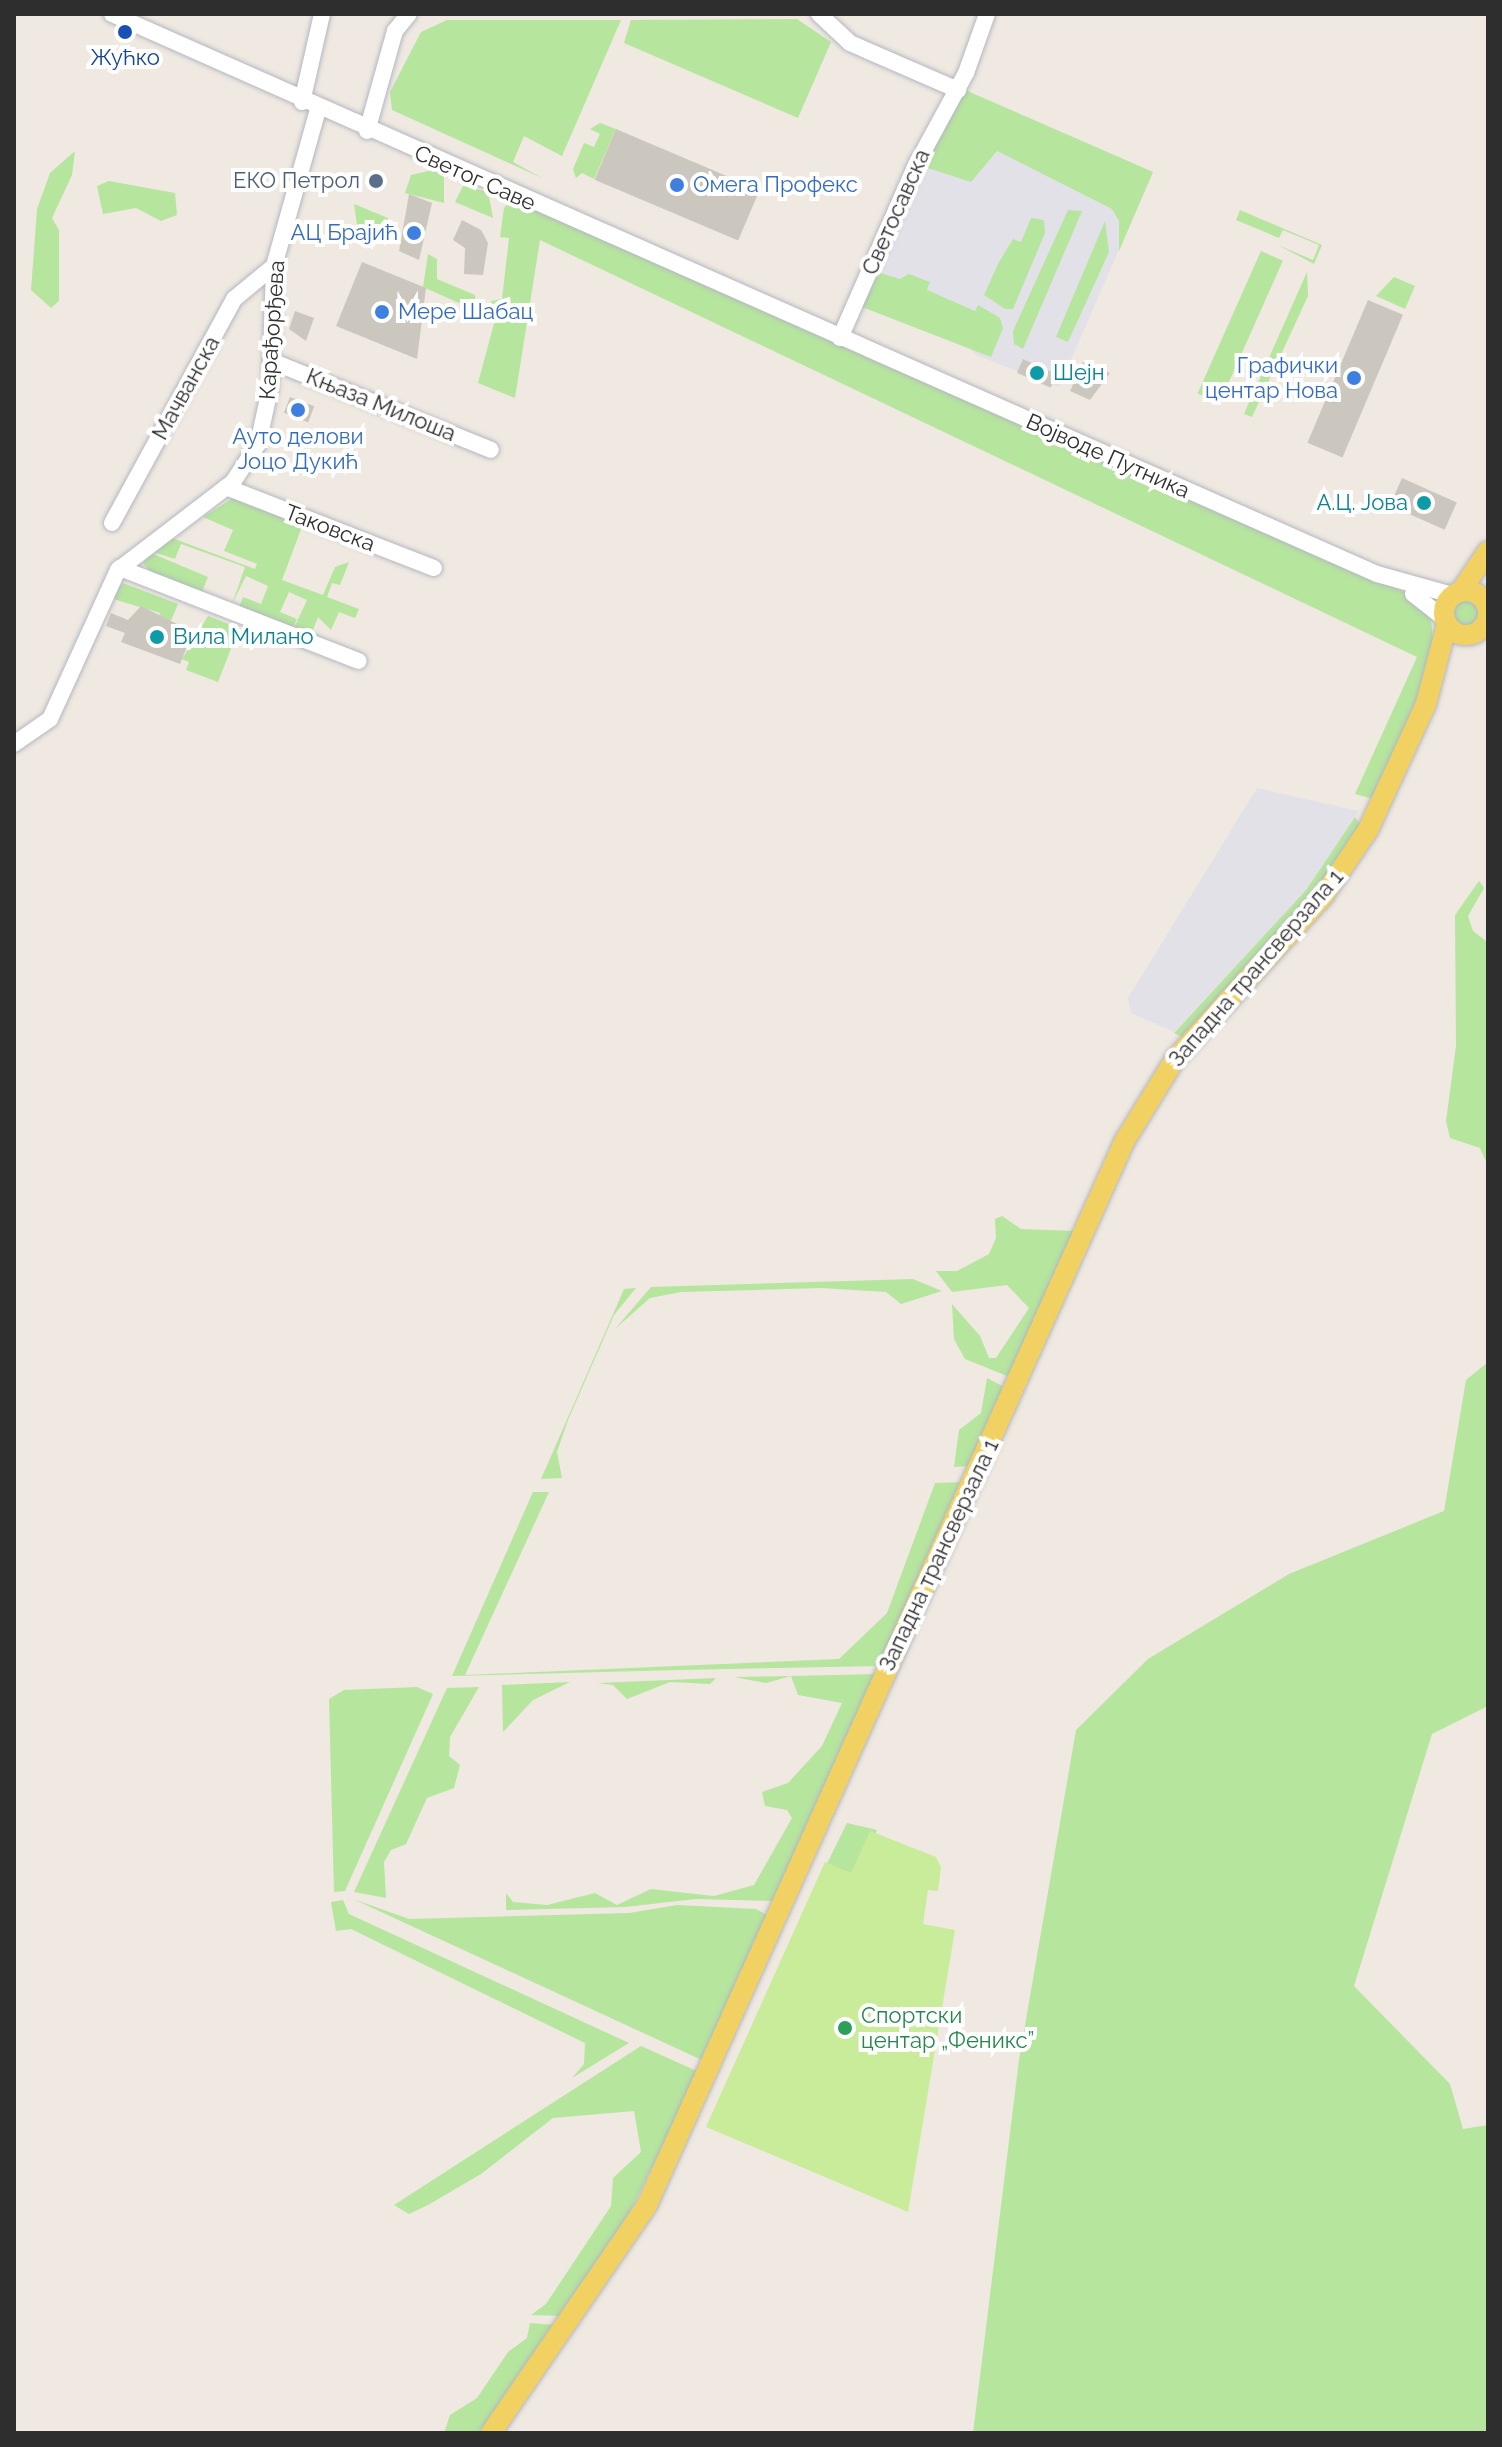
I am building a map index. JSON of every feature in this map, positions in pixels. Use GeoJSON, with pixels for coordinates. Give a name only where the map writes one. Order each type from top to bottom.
{"type":"FeatureCollection","features":[{"type":"Feature","properties":{"kind":"main road","name":"Западна трансверзала 1"},"geometry":{"type":"LineString","coordinates":[[491,2433],[647,2205],[1138,1117],[1213,1012],[1324,895],[1368,830],[1426,704],[1456,593],[1488,551]]}},
{"type":"Feature","properties":{"kind":"main road"},"geometry":{"type":"LineString","coordinates":[[1487,608],[1488,574]]}},
{"type":"Feature","properties":{"kind":"main road"},"geometry":{"type":"LineString","coordinates":[[1456,593],[1475,593],[1487,608]]}},
{"type":"Feature","properties":{"kind":"main road","name":"Западна трансверзала 1"},"geometry":{"type":"LineString","coordinates":[[1426,704],[1478,633],[1487,608]]}},
{"type":"Feature","properties":{"kind":"main road"},"geometry":{"type":"LineString","coordinates":[[1446,622],[1478,633]]}},
{"type":"Feature","properties":{"kind":"street","name":"Светог Саве"},"geometry":{"type":"LineString","coordinates":[[112,14],[133,19],[310,106],[840,338]]}},
{"type":"Feature","properties":{"kind":"street","name":"Карађорђева"},"geometry":{"type":"LineString","coordinates":[[14,744],[50,719],[120,568],[226,487],[258,444],[271,361],[274,266],[310,106],[322,14]]}},
{"type":"Feature","properties":{"kind":"street"},"geometry":{"type":"LineString","coordinates":[[367,131],[395,31],[409,14]]}},
{"type":"Feature","properties":{"kind":"street"},"geometry":{"type":"LineString","coordinates":[[819,14],[850,43],[958,90]]}},
{"type":"Feature","properties":{"kind":"street","name":"Светосавска"},"geometry":{"type":"LineString","coordinates":[[840,338],[916,165],[958,90],[987,14]]}},
{"type":"Feature","properties":{"kind":"street","name":"Мачванска"},"geometry":{"type":"LineString","coordinates":[[112,523],[234,299],[274,266]]}},
{"type":"Feature","properties":{"kind":"street","name":"Војводе Путника"},"geometry":{"type":"LineString","coordinates":[[840,338],[1377,574],[1456,593]]}},
{"type":"Feature","properties":{"kind":"street","name":"Књаза Милоша"},"geometry":{"type":"LineString","coordinates":[[271,361],[491,450]]}},
{"type":"Feature","properties":{"kind":"street","name":"Таковска"},"geometry":{"type":"LineString","coordinates":[[226,487],[434,568]]}},
{"type":"Feature","properties":{"kind":"street"},"geometry":{"type":"LineString","coordinates":[[120,568],[359,661]]}},
{"type":"Feature","properties":{"kind":"street","name":"Војводе Путника"},"geometry":{"type":"LineString","coordinates":[[1377,574],[1446,622]]}},
{"type":"Feature","properties":{"kind":"shaded area"},"geometry":{"type":"Polygon","coordinates":[[[965,90],[1153,172],[1059,387],[978,356],[877,270],[922,166],[965,90]]]}},
{"type":"Feature","properties":{"kind":"shaded area"},"geometry":{"type":"Polygon","coordinates":[[[1257,788],[1359,811],[1306,890],[1174,1032],[1131,1013],[1128,998],[1257,788]]]}},
{"type":"Feature","properties":{"kind":"green space"},"geometry":{"type":"Polygon","coordinates":[[[797,19],[831,42],[798,118],[624,43],[631,20],[797,19]]]}},
{"type":"Feature","properties":{"kind":"green space"},"geometry":{"type":"Polygon","coordinates":[[[447,20],[621,20],[562,156],[524,136],[513,162],[542,178],[392,110],[390,92],[421,32],[447,20]]]}},
{"type":"Feature","properties":{"kind":"green space"},"geometry":{"type":"Polygon","coordinates":[[[965,90],[1153,172],[1119,251],[1119,221],[1112,209],[997,151],[971,182],[922,166],[965,90]]]}},
{"type":"Feature","properties":{"kind":"green space"},"geometry":{"type":"Polygon","coordinates":[[[600,123],[616,129],[594,179],[582,173],[576,178],[573,169],[584,143],[594,147],[600,134],[590,129],[600,123]]]}},
{"type":"Feature","properties":{"kind":"green space"},"geometry":{"type":"Polygon","coordinates":[[[75,151],[72,175],[52,218],[59,230],[59,301],[51,308],[31,290],[37,209],[50,173],[75,151]]]}},
{"type":"Feature","properties":{"kind":"green space"},"geometry":{"type":"Polygon","coordinates":[[[437,169],[444,178],[444,203],[405,193],[411,175],[437,169]]]}},
{"type":"Feature","properties":{"kind":"green space"},"geometry":{"type":"Polygon","coordinates":[[[109,181],[175,193],[177,215],[161,221],[136,208],[103,214],[97,186],[109,181]]]}},
{"type":"Feature","properties":{"kind":"green space"},"geometry":{"type":"Polygon","coordinates":[[[463,186],[488,192],[493,218],[455,202],[463,186]]]}},
{"type":"Feature","properties":{"kind":"green space"},"geometry":{"type":"Polygon","coordinates":[[[513,197],[1406,593],[1431,619],[1435,659],[1377,800],[1355,794],[1417,657],[540,240],[515,398],[478,383],[495,320],[491,301],[502,299],[509,238],[500,237],[504,208],[513,197]]]}},
{"type":"Feature","properties":{"kind":"green space"},"geometry":{"type":"Polygon","coordinates":[[[354,204],[388,218],[384,229],[372,235],[358,232],[354,204]]]}},
{"type":"Feature","properties":{"kind":"green space"},"geometry":{"type":"Polygon","coordinates":[[[1068,210],[1082,211],[1023,349],[1014,344],[1013,331],[1068,210]]]}},
{"type":"Feature","properties":{"kind":"green space"},"geometry":{"type":"Polygon","coordinates":[[[1240,210],[1322,245],[1314,264],[1278,245],[1313,260],[1319,245],[1283,230],[1279,238],[1236,220],[1240,210]]]}},
{"type":"Feature","properties":{"kind":"green space"},"geometry":{"type":"Polygon","coordinates":[[[1031,218],[1044,220],[1045,233],[1013,309],[1005,309],[984,295],[1013,239],[1021,242],[1031,218]]]}},
{"type":"Feature","properties":{"kind":"green space"},"geometry":{"type":"Polygon","coordinates":[[[1105,221],[1109,252],[1068,342],[1056,337],[1105,221]]]}},
{"type":"Feature","properties":{"kind":"green space"},"geometry":{"type":"Polygon","coordinates":[[[1261,251],[1283,261],[1219,403],[1198,394],[1261,251]]]}},
{"type":"Feature","properties":{"kind":"green space"},"geometry":{"type":"Polygon","coordinates":[[[428,254],[437,259],[437,279],[475,295],[477,311],[423,287],[428,254]]]}},
{"type":"Feature","properties":{"kind":"green space"},"geometry":{"type":"Polygon","coordinates":[[[883,265],[880,273],[900,279],[909,274],[930,282],[927,290],[975,311],[978,305],[1000,318],[1003,328],[991,357],[862,307],[883,265]]]}},
{"type":"Feature","properties":{"kind":"green space"},"geometry":{"type":"Polygon","coordinates":[[[1307,272],[1308,296],[1252,417],[1244,414],[1307,272]]]}},
{"type":"Feature","properties":{"kind":"green space"},"geometry":{"type":"Polygon","coordinates":[[[1394,277],[1415,286],[1405,309],[1376,296],[1394,277]]]}},
{"type":"Feature","properties":{"kind":"green space"},"geometry":{"type":"Polygon","coordinates":[[[233,498],[303,524],[282,580],[323,595],[335,567],[349,562],[340,585],[332,583],[327,597],[359,609],[355,618],[339,612],[331,630],[318,617],[313,630],[323,640],[294,628],[307,600],[289,592],[280,612],[297,619],[293,628],[239,607],[243,597],[261,604],[268,586],[246,576],[232,604],[245,567],[181,544],[175,559],[153,552],[172,538],[255,569],[257,564],[224,551],[233,530],[203,517],[233,498]]]}},
{"type":"Feature","properties":{"kind":"green space"},"geometry":{"type":"Polygon","coordinates":[[[151,553],[208,577],[202,592],[151,573],[143,563],[151,553]]]}},
{"type":"Feature","properties":{"kind":"green space"},"geometry":{"type":"Polygon","coordinates":[[[123,583],[178,604],[170,623],[158,619],[160,613],[110,598],[123,583]]]}},
{"type":"Feature","properties":{"kind":"green space"},"geometry":{"type":"Polygon","coordinates":[[[1465,598],[1475,602],[1479,612],[1475,622],[1465,626],[1455,622],[1451,612],[1455,602],[1465,598]]]}},
{"type":"Feature","properties":{"kind":"green space"},"geometry":{"type":"Polygon","coordinates":[[[208,616],[239,628],[218,682],[186,670],[189,662],[182,659],[208,616]]]}},
{"type":"Feature","properties":{"kind":"green space"},"geometry":{"type":"Polygon","coordinates":[[[1355,817],[1361,825],[1339,865],[1182,1037],[1174,1033],[1306,890],[1355,817]]]}},
{"type":"Feature","properties":{"kind":"green space"},"geometry":{"type":"Polygon","coordinates":[[[1479,881],[1484,888],[1468,916],[1473,931],[1486,941],[1488,956],[1488,1166],[1480,1148],[1450,1138],[1446,1121],[1456,1046],[1455,915],[1479,881]]]}},
{"type":"Feature","properties":{"kind":"green space"},"geometry":{"type":"Polygon","coordinates":[[[1002,1216],[1021,1229],[1076,1231],[1012,1378],[965,1359],[954,1339],[952,1304],[980,1336],[989,1358],[996,1358],[1029,1308],[1007,1285],[952,1292],[936,1271],[957,1271],[989,1254],[996,1238],[995,1219],[1002,1216]]]}},
{"type":"Feature","properties":{"kind":"green space"},"geometry":{"type":"Polygon","coordinates":[[[913,1279],[942,1291],[901,1304],[886,1292],[821,1288],[681,1292],[650,1298],[615,1329],[651,1287],[913,1279]]]}},
{"type":"Feature","properties":{"kind":"green space"},"geometry":{"type":"Polygon","coordinates":[[[636,1288],[614,1315],[568,1420],[557,1452],[562,1478],[541,1479],[624,1289],[636,1288]]]}},
{"type":"Feature","properties":{"kind":"green space"},"geometry":{"type":"Polygon","coordinates":[[[1488,1362],[1488,1706],[1432,1734],[1354,1986],[1450,2084],[1463,2129],[1488,2125],[1488,2433],[973,2433],[1019,2060],[1076,1730],[1148,1659],[1289,1574],[1444,1511],[1466,1380],[1488,1362]]]}},
{"type":"Feature","properties":{"kind":"green space"},"geometry":{"type":"Polygon","coordinates":[[[987,1378],[1004,1387],[970,1466],[954,1467],[959,1430],[981,1413],[987,1378]]]}},
{"type":"Feature","properties":{"kind":"green space"},"geometry":{"type":"Polygon","coordinates":[[[965,1482],[881,1666],[452,1676],[533,1492],[549,1492],[465,1675],[839,1659],[887,1613],[935,1483],[965,1482]]]}},
{"type":"Feature","properties":{"kind":"green space"},"geometry":{"type":"Polygon","coordinates":[[[878,1674],[775,1901],[696,1899],[625,1907],[506,1910],[506,1893],[513,1902],[547,1905],[595,1893],[617,1905],[651,1889],[714,1896],[754,1885],[792,1818],[787,1810],[765,1806],[762,1792],[788,1783],[822,1746],[842,1703],[798,1695],[791,1676],[878,1674]]]}},
{"type":"Feature","properties":{"kind":"green space"},"geometry":{"type":"Polygon","coordinates":[[[791,1676],[766,1683],[734,1677],[791,1676]]]}},
{"type":"Feature","properties":{"kind":"green space"},"geometry":{"type":"Polygon","coordinates":[[[716,1678],[710,1684],[670,1682],[627,1699],[613,1685],[598,1683],[716,1678]]]}},
{"type":"Feature","properties":{"kind":"green space"},"geometry":{"type":"Polygon","coordinates":[[[570,1682],[533,1700],[503,1732],[502,1685],[570,1682]]]}},
{"type":"Feature","properties":{"kind":"green space"},"geometry":{"type":"Polygon","coordinates":[[[417,1687],[433,1694],[345,1891],[334,1892],[329,1699],[344,1690],[417,1687]]]}},
{"type":"Feature","properties":{"kind":"green space"},"geometry":{"type":"Polygon","coordinates":[[[479,1687],[450,1737],[449,1756],[460,1765],[454,1788],[427,1798],[406,1844],[391,1850],[384,1862],[386,1898],[354,1892],[447,1688],[479,1687]]]}},
{"type":"Feature","properties":{"kind":"green space"},"geometry":{"type":"Polygon","coordinates":[[[847,1823],[877,1830],[843,1908],[803,1912],[847,1823]]]}},
{"type":"Feature","properties":{"kind":"green space","name":"Спортски центар „Феникс”"},"geometry":{"type":"Polygon","coordinates":[[[870,1831],[936,1857],[941,1867],[938,1891],[928,1890],[923,1924],[955,1930],[908,2212],[706,2127],[825,1862],[851,1873],[870,1831]]]}},
{"type":"Feature","properties":{"kind":"green space"},"geometry":{"type":"Polygon","coordinates":[[[353,1899],[409,1919],[629,1913],[677,1905],[756,1909],[769,1916],[704,2061],[353,1899]]]}},
{"type":"Feature","properties":{"kind":"green space"},"geometry":{"type":"Polygon","coordinates":[[[343,1900],[349,1914],[629,2043],[572,2078],[584,2064],[585,2043],[351,1929],[336,1931],[331,1902],[343,1900]]]}},
{"type":"Feature","properties":{"kind":"green space"},"geometry":{"type":"Polygon","coordinates":[[[641,2046],[699,2072],[622,2228],[562,2316],[531,2315],[546,2304],[611,2206],[613,2178],[641,2152],[634,2111],[553,2118],[481,2174],[428,2205],[409,2214],[394,2205],[641,2046]]]}},
{"type":"Feature","properties":{"kind":"green space"},"geometry":{"type":"Polygon","coordinates":[[[530,2323],[557,2325],[479,2433],[444,2433],[450,2415],[477,2398],[508,2352],[527,2338],[530,2323]]]}},
{"type":"Feature","properties":{"kind":"building","name":"Омега Профекс"},"geometry":{"type":"Polygon","coordinates":[[[616,129],[760,190],[738,241],[595,180],[616,129]]]}},
{"type":"Feature","properties":{"kind":"building","name":"АЦ Брајић"},"geometry":{"type":"Polygon","coordinates":[[[409,194],[432,203],[419,260],[399,251],[409,194]]]}},
{"type":"Feature","properties":{"kind":"building","name":"АЦ Брајић"},"geometry":{"type":"Polygon","coordinates":[[[462,220],[481,230],[488,243],[483,275],[464,274],[465,248],[453,240],[462,220]]]}},
{"type":"Feature","properties":{"kind":"building","name":"Мере Шабац"},"geometry":{"type":"Polygon","coordinates":[[[362,262],[426,288],[417,359],[336,326],[362,262]]]}},
{"type":"Feature","properties":{"kind":"building","name":"Графички центар Нова"},"geometry":{"type":"Polygon","coordinates":[[[1368,300],[1403,315],[1342,458],[1307,443],[1368,300]]]}},
{"type":"Feature","properties":{"kind":"building"},"geometry":{"type":"Polygon","coordinates":[[[295,311],[314,318],[306,341],[289,329],[295,311]]]}},
{"type":"Feature","properties":{"kind":"building","name":"Шејн"},"geometry":{"type":"Polygon","coordinates":[[[1023,359],[1057,374],[1051,388],[1017,373],[1023,359]]]}},
{"type":"Feature","properties":{"kind":"building"},"geometry":{"type":"Polygon","coordinates":[[[1083,362],[1110,373],[1090,400],[1070,391],[1083,362]]]}},
{"type":"Feature","properties":{"kind":"building","name":"Ауто делови Јоцо Дукић"},"geometry":{"type":"Polygon","coordinates":[[[290,397],[314,406],[308,422],[284,413],[290,397]]]}},
{"type":"Feature","properties":{"kind":"building","name":"А.Ц. Јова"},"geometry":{"type":"Polygon","coordinates":[[[1402,478],[1457,502],[1445,530],[1390,505],[1402,478]]]}},
{"type":"Feature","properties":{"kind":"building","name":"Вила Милано"},"geometry":{"type":"Polygon","coordinates":[[[141,606],[193,632],[180,664],[121,642],[125,633],[106,626],[111,613],[128,620],[141,606]]]}},
{"type":"Feature","properties":{"kind":"place","name":"Жућко"},"geometry":{"type":"Point","coordinates":[125,32]}},
{"type":"Feature","properties":{"kind":"place","name":"ЕКО Петрол"},"geometry":{"type":"Point","coordinates":[376,181]}},
{"type":"Feature","properties":{"kind":"place","name":"Омега Профекс"},"geometry":{"type":"Point","coordinates":[677,185]}},
{"type":"Feature","properties":{"kind":"place","name":"АЦ Брајић"},"geometry":{"type":"Point","coordinates":[414,233]}},
{"type":"Feature","properties":{"kind":"place","name":"Мере Шабац"},"geometry":{"type":"Point","coordinates":[382,312]}},
{"type":"Feature","properties":{"kind":"place","name":"Шејн"},"geometry":{"type":"Point","coordinates":[1037,373]}},
{"type":"Feature","properties":{"kind":"place","name":"Графички центар Нова"},"geometry":{"type":"Point","coordinates":[1354,378]}},
{"type":"Feature","properties":{"kind":"place","name":"Ауто делови Јоцо Дукић"},"geometry":{"type":"Point","coordinates":[298,410]}},
{"type":"Feature","properties":{"kind":"place","name":"А.Ц. Јова"},"geometry":{"type":"Point","coordinates":[1424,503]}},
{"type":"Feature","properties":{"kind":"place","name":"Вила Милано"},"geometry":{"type":"Point","coordinates":[157,637]}},
{"type":"Feature","properties":{"kind":"place","name":"Спортски центар „Феникс”"},"geometry":{"type":"Point","coordinates":[845,2028]}}]}
